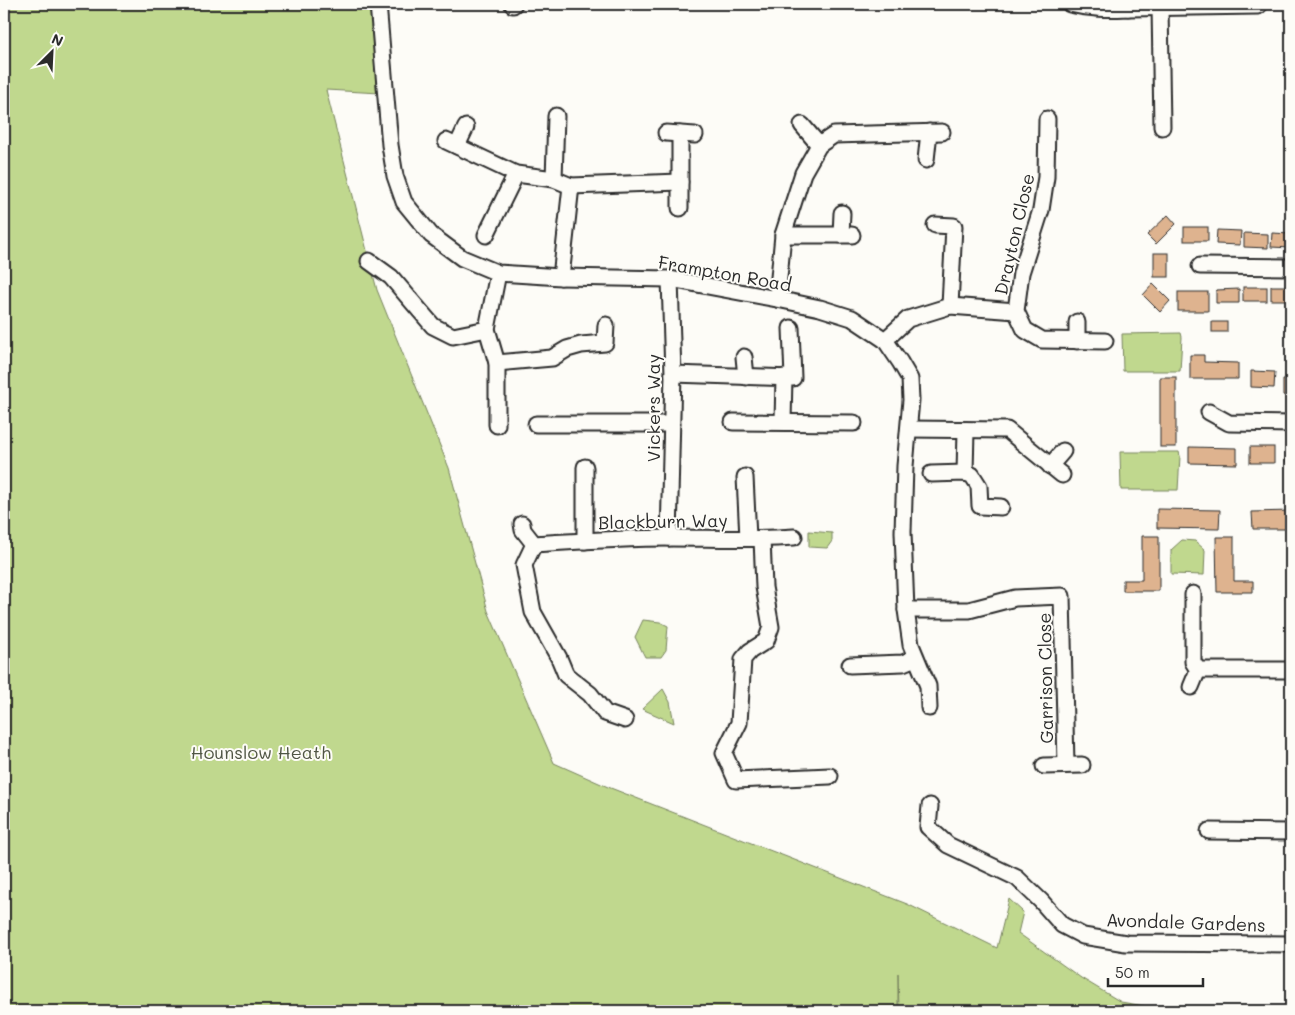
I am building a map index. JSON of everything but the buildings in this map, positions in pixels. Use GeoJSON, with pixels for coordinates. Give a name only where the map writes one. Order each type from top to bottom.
{"type":"FeatureCollection","features":[{"type":"Feature","properties":{"kind":"street","name":"Frampton Road"},"geometry":{"type":"LineString","coordinates":[[378,4],[390,145],[395,176],[404,202],[430,235],[462,258],[498,272],[561,277],[670,279],[777,299],[820,308],[852,318],[885,340],[910,378],[911,400],[904,466],[903,532],[906,610],[913,652],[928,686],[929,708]]}},
{"type":"Feature","properties":{"kind":"street"},"geometry":{"type":"LineString","coordinates":[[1070,4],[1086,8],[1104,9],[1128,6],[1258,6],[1260,4]]}},
{"type":"Feature","properties":{"kind":"street"},"geometry":{"type":"LineString","coordinates":[[1160,7],[1162,127]]}},
{"type":"Feature","properties":{"kind":"street"},"geometry":{"type":"LineString","coordinates":[[554,180],[556,116]]}},
{"type":"Feature","properties":{"kind":"street","name":"Drayton Close"},"geometry":{"type":"LineString","coordinates":[[1047,119],[1046,177],[1041,210],[1021,274],[1016,311],[1025,330],[1042,340],[1105,342]]}},
{"type":"Feature","properties":{"kind":"street"},"geometry":{"type":"LineString","coordinates":[[802,125],[819,145]]}},
{"type":"Feature","properties":{"kind":"street"},"geometry":{"type":"LineString","coordinates":[[466,127],[452,143],[516,174],[554,180],[571,186],[680,182]]}},
{"type":"Feature","properties":{"kind":"street"},"geometry":{"type":"LineString","coordinates":[[777,299],[783,235],[803,173],[819,145],[834,135],[936,132],[926,160]]}},
{"type":"Feature","properties":{"kind":"street"},"geometry":{"type":"LineString","coordinates":[[680,134],[680,208]]}},
{"type":"Feature","properties":{"kind":"street"},"geometry":{"type":"LineString","coordinates":[[486,235],[516,174]]}},
{"type":"Feature","properties":{"kind":"street"},"geometry":{"type":"LineString","coordinates":[[561,277],[571,186]]}},
{"type":"Feature","properties":{"kind":"street"},"geometry":{"type":"LineString","coordinates":[[783,235],[846,235],[842,213]]}},
{"type":"Feature","properties":{"kind":"street"},"geometry":{"type":"LineString","coordinates":[[935,225],[961,226],[950,306]]}},
{"type":"Feature","properties":{"kind":"street"},"geometry":{"type":"LineString","coordinates":[[369,261],[391,277],[433,326],[453,336],[487,329]]}},
{"type":"Feature","properties":{"kind":"street"},"geometry":{"type":"LineString","coordinates":[[1200,266],[1291,267]]}},
{"type":"Feature","properties":{"kind":"street"},"geometry":{"type":"LineString","coordinates":[[497,425],[497,363],[487,329],[498,272]]}},
{"type":"Feature","properties":{"kind":"street","name":"Vickers Way"},"geometry":{"type":"LineString","coordinates":[[669,538],[673,374],[670,279]]}},
{"type":"Feature","properties":{"kind":"street"},"geometry":{"type":"LineString","coordinates":[[885,340],[908,319],[950,306],[1016,311]]}},
{"type":"Feature","properties":{"kind":"street"},"geometry":{"type":"LineString","coordinates":[[1077,322],[1077,341]]}},
{"type":"Feature","properties":{"kind":"street"},"geometry":{"type":"LineString","coordinates":[[497,363],[552,358],[566,349],[605,342],[606,325]]}},
{"type":"Feature","properties":{"kind":"street"},"geometry":{"type":"LineString","coordinates":[[673,374],[793,378],[791,328]]}},
{"type":"Feature","properties":{"kind":"street"},"geometry":{"type":"LineString","coordinates":[[744,357],[746,377]]}},
{"type":"Feature","properties":{"kind":"street"},"geometry":{"type":"LineString","coordinates":[[783,422],[784,377]]}},
{"type":"Feature","properties":{"kind":"street"},"geometry":{"type":"LineString","coordinates":[[1209,412],[1229,423],[1291,424]]}},
{"type":"Feature","properties":{"kind":"street"},"geometry":{"type":"LineString","coordinates":[[733,422],[854,423]]}},
{"type":"Feature","properties":{"kind":"street"},"geometry":{"type":"LineString","coordinates":[[536,424],[672,424]]}},
{"type":"Feature","properties":{"kind":"street"},"geometry":{"type":"LineString","coordinates":[[909,429],[1007,430],[1056,471],[1063,451]]}},
{"type":"Feature","properties":{"kind":"street"},"geometry":{"type":"LineString","coordinates":[[965,473],[966,430]]}},
{"type":"Feature","properties":{"kind":"street"},"geometry":{"type":"LineString","coordinates":[[585,467],[585,541]]}},
{"type":"Feature","properties":{"kind":"street"},"geometry":{"type":"LineString","coordinates":[[931,474],[965,473],[972,475],[979,486],[980,506],[1001,507]]}},
{"type":"Feature","properties":{"kind":"street"},"geometry":{"type":"LineString","coordinates":[[746,476],[771,627],[766,641],[743,658],[739,723],[724,753],[736,780],[830,776]]}},
{"type":"Feature","properties":{"kind":"street"},"geometry":{"type":"LineString","coordinates":[[522,524],[534,544],[524,565],[533,612],[566,674],[590,694],[605,712],[625,720]]}},
{"type":"Feature","properties":{"kind":"street","name":"Blackburn Way"},"geometry":{"type":"LineString","coordinates":[[534,544],[669,538],[755,539],[794,537]]}},
{"type":"Feature","properties":{"kind":"street"},"geometry":{"type":"LineString","coordinates":[[1193,594],[1193,662],[1198,670]]}},
{"type":"Feature","properties":{"kind":"street","name":"Garrison Close"},"geometry":{"type":"LineString","coordinates":[[906,610],[969,610],[1015,598],[1062,596],[1066,765]]}},
{"type":"Feature","properties":{"kind":"street"},"geometry":{"type":"LineString","coordinates":[[850,665],[903,663],[913,652]]}},
{"type":"Feature","properties":{"kind":"street"},"geometry":{"type":"LineString","coordinates":[[1198,670],[1291,670]]}},
{"type":"Feature","properties":{"kind":"street"},"geometry":{"type":"LineString","coordinates":[[1192,687],[1198,670]]}},
{"type":"Feature","properties":{"kind":"street"},"geometry":{"type":"LineString","coordinates":[[1044,766],[1082,765]]}},
{"type":"Feature","properties":{"kind":"street","name":"Avondale Gardens"},"geometry":{"type":"LineString","coordinates":[[930,806],[928,827],[948,845],[1017,878],[1062,925],[1082,936],[1126,943],[1291,944]]}},
{"type":"Feature","properties":{"kind":"street"},"geometry":{"type":"LineString","coordinates":[[1209,831],[1291,832]]}},
{"type":"Feature","properties":{"kind":"green space","name":"Hounslow Heath"},"geometry":{"type":"Polygon","coordinates":[[[4,4],[372,4],[380,93],[326,90],[377,290],[449,468],[488,611],[554,763],[608,787],[907,904],[997,948],[1009,899],[1023,912],[1018,933],[1081,978],[1121,1002],[1144,1006],[1144,1011],[899,1011],[898,973],[898,1011],[4,1011],[4,4]]]}},
{"type":"Feature","properties":{"kind":"green space"},"geometry":{"type":"Polygon","coordinates":[[[1181,333],[1180,371],[1123,371],[1122,334],[1181,333]]]}},
{"type":"Feature","properties":{"kind":"green space"},"geometry":{"type":"Polygon","coordinates":[[[1120,452],[1179,452],[1178,490],[1121,490],[1120,452]]]}},
{"type":"Feature","properties":{"kind":"green space"},"geometry":{"type":"Polygon","coordinates":[[[809,531],[832,533],[832,541],[827,548],[809,547],[809,531]]]}},
{"type":"Feature","properties":{"kind":"green space"},"geometry":{"type":"Polygon","coordinates":[[[1182,540],[1195,541],[1205,550],[1204,575],[1171,574],[1171,550],[1182,540]]]}},
{"type":"Feature","properties":{"kind":"green space"},"geometry":{"type":"Polygon","coordinates":[[[643,620],[660,622],[668,626],[666,650],[661,657],[645,657],[635,637],[643,620]]]}},
{"type":"Feature","properties":{"kind":"green space"},"geometry":{"type":"Polygon","coordinates":[[[663,689],[670,702],[674,723],[642,709],[663,689]]]}}]}
